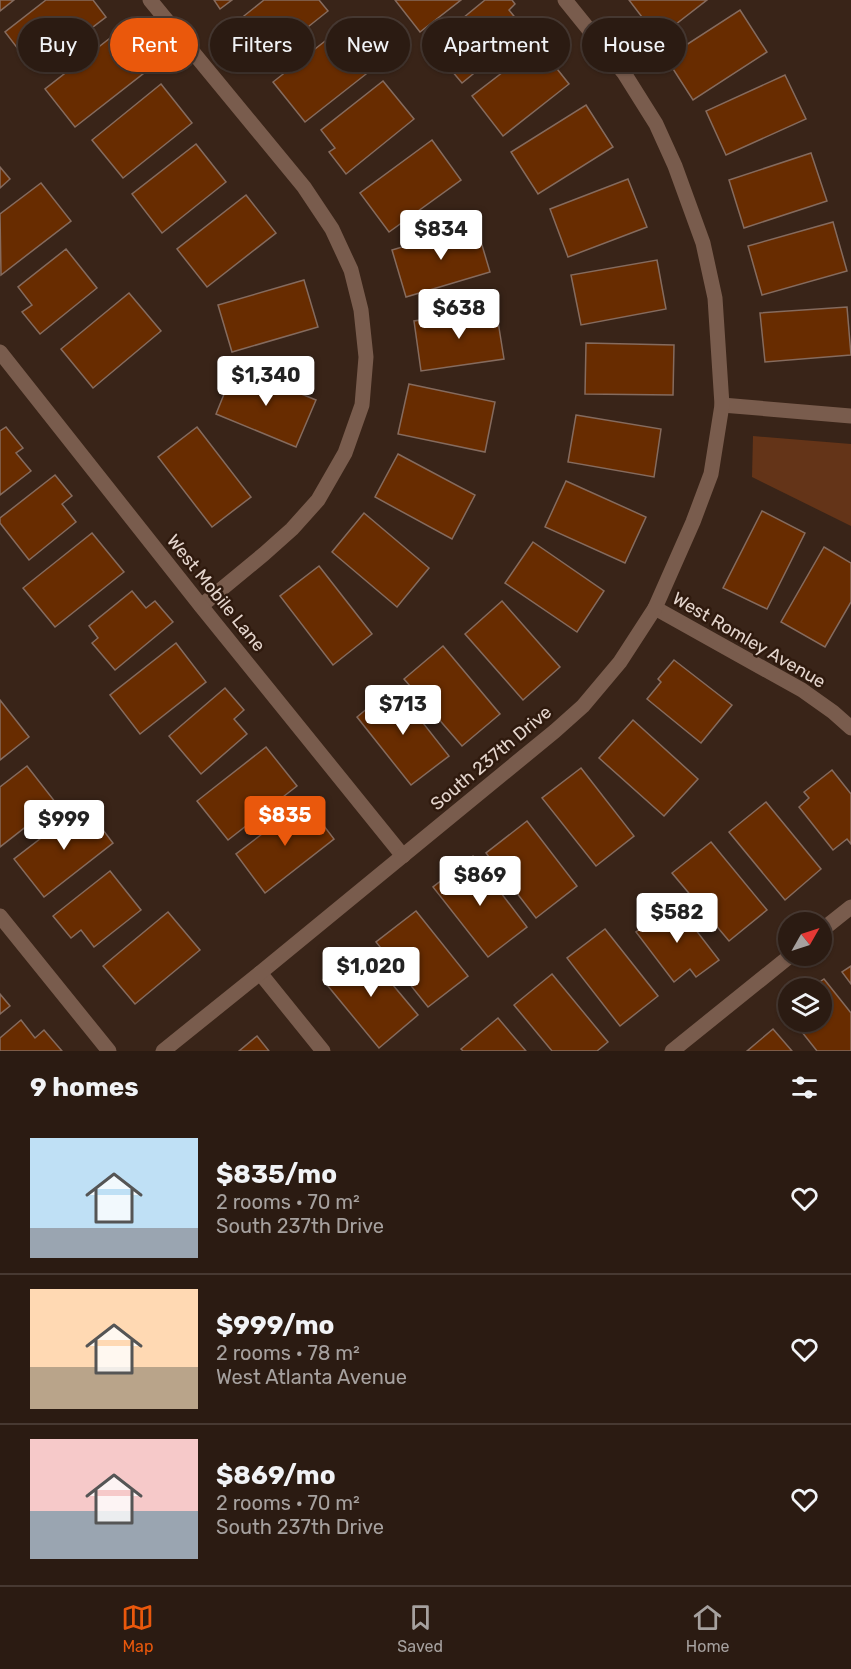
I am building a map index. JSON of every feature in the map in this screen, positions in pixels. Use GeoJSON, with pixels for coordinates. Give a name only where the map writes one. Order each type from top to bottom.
{"type":"FeatureCollection","features":[{"type":"Feature","properties":{"kind":"street"},"geometry":{"type":"LineString","coordinates":[[150,0],[304,188],[332,229],[351,270],[361,310],[366,357],[362,405],[345,453],[318,500],[285,536],[201,606]]}},
{"type":"Feature","properties":{"kind":"street","name":"South 237th Drive"},"geometry":{"type":"LineString","coordinates":[[163,1051],[583,706],[620,662],[654,608],[693,522],[711,474],[722,405],[715,298],[703,243],[675,166],[656,124],[624,73],[566,0]]}},
{"type":"Feature","properties":{"kind":"street","name":"West Mobile Lane"},"geometry":{"type":"LineString","coordinates":[[0,352],[403,856]]}},
{"type":"Feature","properties":{"kind":"street"},"geometry":{"type":"LineString","coordinates":[[722,405],[851,416]]}},
{"type":"Feature","properties":{"kind":"street","name":"West Romley Avenue"},"geometry":{"type":"LineString","coordinates":[[654,608],[802,690],[851,728]]}},
{"type":"Feature","properties":{"kind":"street"},"geometry":{"type":"LineString","coordinates":[[832,922],[851,907]]}},
{"type":"Feature","properties":{"kind":"street"},"geometry":{"type":"LineString","coordinates":[[0,916],[109,1051]]}},
{"type":"Feature","properties":{"kind":"street"},"geometry":{"type":"LineString","coordinates":[[672,1051],[778,966]]}},
{"type":"Feature","properties":{"kind":"street"},"geometry":{"type":"LineString","coordinates":[[260,973],[323,1051]]}},
{"type":"Feature","properties":{"kind":"shaded area"},"geometry":{"type":"Polygon","coordinates":[[[753,436],[851,444],[851,526],[752,477],[753,436]]]}},
{"type":"Feature","properties":{"kind":"building"},"geometry":{"type":"Polygon","coordinates":[[[0,0],[14,0],[0,11],[0,0]]]}},
{"type":"Feature","properties":{"kind":"building"},"geometry":{"type":"Polygon","coordinates":[[[46,0],[93,0],[106,17],[98,23],[98,18],[23,18],[46,0]]]}},
{"type":"Feature","properties":{"kind":"building"},"geometry":{"type":"Polygon","coordinates":[[[214,0],[232,0],[220,9],[214,0]]]}},
{"type":"Feature","properties":{"kind":"building"},"geometry":{"type":"Polygon","coordinates":[[[264,0],[319,0],[328,11],[314,22],[314,18],[241,18],[264,0]]]}},
{"type":"Feature","properties":{"kind":"building"},"geometry":{"type":"Polygon","coordinates":[[[395,0],[461,0],[438,18],[422,18],[420,32],[395,0]]]}},
{"type":"Feature","properties":{"kind":"building"},"geometry":{"type":"Polygon","coordinates":[[[485,0],[512,0],[515,4],[509,10],[515,18],[463,18],[485,0]]]}},
{"type":"Feature","properties":{"kind":"building"},"geometry":{"type":"Polygon","coordinates":[[[629,0],[707,0],[684,18],[643,18],[629,0]]]}},
{"type":"Feature","properties":{"kind":"building"},"geometry":{"type":"Polygon","coordinates":[[[740,10],[767,52],[693,100],[675,72],[686,72],[686,45],[740,10]]]}},
{"type":"Feature","properties":{"kind":"building"},"geometry":{"type":"Polygon","coordinates":[[[18,22],[18,49],[5,32],[18,22]]]}},
{"type":"Feature","properties":{"kind":"building"},"geometry":{"type":"Polygon","coordinates":[[[110,38],[110,72],[144,73],[75,127],[45,89],[67,72],[98,72],[98,48],[110,38]]]}},
{"type":"Feature","properties":{"kind":"building"},"geometry":{"type":"Polygon","coordinates":[[[326,40],[326,72],[369,72],[305,122],[273,82],[286,72],[314,72],[314,50],[326,40]]]}},
{"type":"Feature","properties":{"kind":"building"},"geometry":{"type":"Polygon","coordinates":[[[453,72],[476,72],[462,83],[453,72]]]}},
{"type":"Feature","properties":{"kind":"building"},"geometry":{"type":"Polygon","coordinates":[[[503,72],[559,72],[569,84],[503,136],[472,96],[503,72]]]}},
{"type":"Feature","properties":{"kind":"building"},"geometry":{"type":"Polygon","coordinates":[[[785,75],[806,119],[726,155],[706,111],[785,75]]]}},
{"type":"Feature","properties":{"kind":"building"},"geometry":{"type":"Polygon","coordinates":[[[383,81],[414,119],[346,174],[329,152],[335,148],[321,130],[383,81]]]}},
{"type":"Feature","properties":{"kind":"building"},"geometry":{"type":"Polygon","coordinates":[[[161,84],[192,123],[123,178],[92,140],[161,84]]]}},
{"type":"Feature","properties":{"kind":"building"},"geometry":{"type":"Polygon","coordinates":[[[586,105],[613,147],[538,194],[511,152],[586,105]]]}},
{"type":"Feature","properties":{"kind":"building"},"geometry":{"type":"Polygon","coordinates":[[[432,140],[461,180],[389,232],[360,193],[432,140]]]}},
{"type":"Feature","properties":{"kind":"building"},"geometry":{"type":"Polygon","coordinates":[[[196,144],[226,182],[162,233],[132,194],[196,144]]]}},
{"type":"Feature","properties":{"kind":"building"},"geometry":{"type":"Polygon","coordinates":[[[811,153],[827,201],[744,228],[729,180],[811,153]]]}},
{"type":"Feature","properties":{"kind":"building"},"geometry":{"type":"Polygon","coordinates":[[[0,167],[10,179],[0,188],[0,167]]]}},
{"type":"Feature","properties":{"kind":"building"},"geometry":{"type":"Polygon","coordinates":[[[628,179],[647,227],[568,257],[550,209],[628,179]]]}},
{"type":"Feature","properties":{"kind":"building"},"geometry":{"type":"Polygon","coordinates":[[[41,183],[71,221],[1,275],[0,214],[41,183]]]}},
{"type":"Feature","properties":{"kind":"building"},"geometry":{"type":"Polygon","coordinates":[[[246,195],[276,233],[207,287],[177,249],[246,195]]]}},
{"type":"Feature","properties":{"kind":"building"},"geometry":{"type":"Polygon","coordinates":[[[833,222],[847,271],[762,295],[748,246],[833,222]]]}},
{"type":"Feature","properties":{"kind":"building"},"geometry":{"type":"Polygon","coordinates":[[[476,225],[490,272],[406,297],[392,250],[476,225]]]}},
{"type":"Feature","properties":{"kind":"building"},"geometry":{"type":"Polygon","coordinates":[[[66,249],[97,288],[40,334],[22,312],[32,305],[18,287],[66,249]]]}},
{"type":"Feature","properties":{"kind":"building"},"geometry":{"type":"Polygon","coordinates":[[[657,260],[666,309],[581,325],[571,275],[657,260]]]}},
{"type":"Feature","properties":{"kind":"building"},"geometry":{"type":"Polygon","coordinates":[[[304,280],[318,327],[232,352],[218,305],[304,280]]]}},
{"type":"Feature","properties":{"kind":"building"},"geometry":{"type":"Polygon","coordinates":[[[129,293],[161,331],[93,388],[61,349],[129,293]]]}},
{"type":"Feature","properties":{"kind":"building"},"geometry":{"type":"Polygon","coordinates":[[[847,307],[851,355],[765,362],[760,313],[847,307]]]}},
{"type":"Feature","properties":{"kind":"building"},"geometry":{"type":"Polygon","coordinates":[[[496,309],[504,359],[421,371],[414,321],[496,309]]]}},
{"type":"Feature","properties":{"kind":"building"},"geometry":{"type":"Polygon","coordinates":[[[586,343],[674,345],[673,395],[585,394],[586,343]]]}},
{"type":"Feature","properties":{"kind":"building"},"geometry":{"type":"Polygon","coordinates":[[[235,367],[316,400],[296,447],[216,414],[235,367]]]}},
{"type":"Feature","properties":{"kind":"building"},"geometry":{"type":"Polygon","coordinates":[[[409,384],[495,402],[485,452],[398,434],[409,384]]]}},
{"type":"Feature","properties":{"kind":"building"},"geometry":{"type":"Polygon","coordinates":[[[576,415],[661,429],[654,477],[568,462],[576,415]]]}},
{"type":"Feature","properties":{"kind":"building"},"geometry":{"type":"Polygon","coordinates":[[[6,427],[23,448],[16,453],[31,471],[0,495],[0,431],[6,427]]]}},
{"type":"Feature","properties":{"kind":"building"},"geometry":{"type":"Polygon","coordinates":[[[197,427],[251,497],[212,527],[158,457],[197,427]]]}},
{"type":"Feature","properties":{"kind":"building"},"geometry":{"type":"Polygon","coordinates":[[[398,454],[475,495],[452,539],[375,497],[398,454]]]}},
{"type":"Feature","properties":{"kind":"building"},"geometry":{"type":"Polygon","coordinates":[[[55,475],[72,496],[62,504],[76,522],[29,560],[0,523],[0,518],[55,475]]]}},
{"type":"Feature","properties":{"kind":"building"},"geometry":{"type":"Polygon","coordinates":[[[566,481],[646,517],[625,563],[545,527],[566,481]]]}},
{"type":"Feature","properties":{"kind":"building"},"geometry":{"type":"Polygon","coordinates":[[[762,511],[805,533],[767,609],[723,588],[762,511]]]}},
{"type":"Feature","properties":{"kind":"building"},"geometry":{"type":"Polygon","coordinates":[[[364,513],[429,568],[397,607],[332,552],[364,513]]]}},
{"type":"Feature","properties":{"kind":"building"},"geometry":{"type":"Polygon","coordinates":[[[92,533],[124,572],[55,627],[23,588],[92,533]]]}},
{"type":"Feature","properties":{"kind":"building"},"geometry":{"type":"Polygon","coordinates":[[[533,542],[604,591],[577,632],[505,583],[533,542]]]}},
{"type":"Feature","properties":{"kind":"building"},"geometry":{"type":"Polygon","coordinates":[[[824,547],[851,563],[851,602],[825,647],[781,622],[824,547]]]}},
{"type":"Feature","properties":{"kind":"building"},"geometry":{"type":"Polygon","coordinates":[[[319,566],[372,634],[333,665],[280,596],[319,566]]]}},
{"type":"Feature","properties":{"kind":"building"},"geometry":{"type":"Polygon","coordinates":[[[132,591],[146,608],[155,601],[173,622],[115,670],[92,643],[98,638],[89,626],[132,591]]]}},
{"type":"Feature","properties":{"kind":"building"},"geometry":{"type":"Polygon","coordinates":[[[502,601],[560,667],[523,700],[465,634],[502,601]]]}},
{"type":"Feature","properties":{"kind":"building"},"geometry":{"type":"Polygon","coordinates":[[[176,643],[206,682],[140,734],[110,695],[176,643]]]}},
{"type":"Feature","properties":{"kind":"building"},"geometry":{"type":"Polygon","coordinates":[[[443,646],[500,714],[462,746],[404,679],[443,646]]]}},
{"type":"Feature","properties":{"kind":"building"},"geometry":{"type":"Polygon","coordinates":[[[674,660],[732,705],[701,743],[647,699],[661,682],[658,679],[674,660]]]}},
{"type":"Feature","properties":{"kind":"building"},"geometry":{"type":"Polygon","coordinates":[[[394,686],[449,756],[411,785],[357,717],[394,686]]]}},
{"type":"Feature","properties":{"kind":"building"},"geometry":{"type":"Polygon","coordinates":[[[225,688],[244,710],[234,719],[247,734],[201,774],[169,736],[225,688]]]}},
{"type":"Feature","properties":{"kind":"building"},"geometry":{"type":"Polygon","coordinates":[[[0,700],[29,737],[0,760],[0,700]]]}},
{"type":"Feature","properties":{"kind":"building"},"geometry":{"type":"Polygon","coordinates":[[[633,720],[698,779],[664,816],[599,758],[633,720]]]}},
{"type":"Feature","properties":{"kind":"building"},"geometry":{"type":"Polygon","coordinates":[[[266,747],[297,786],[228,840],[197,801],[266,747]]]}},
{"type":"Feature","properties":{"kind":"building"},"geometry":{"type":"Polygon","coordinates":[[[27,766],[56,803],[0,847],[0,787],[27,766]]]}},
{"type":"Feature","properties":{"kind":"building"},"geometry":{"type":"Polygon","coordinates":[[[581,768],[634,836],[596,866],[542,798],[581,768]]]}},
{"type":"Feature","properties":{"kind":"building"},"geometry":{"type":"Polygon","coordinates":[[[832,770],[851,794],[851,844],[847,839],[833,850],[799,807],[809,798],[804,792],[832,770]]]}},
{"type":"Feature","properties":{"kind":"building"},"geometry":{"type":"Polygon","coordinates":[[[305,801],[334,839],[265,893],[236,854],[305,801]]]}},
{"type":"Feature","properties":{"kind":"building"},"geometry":{"type":"Polygon","coordinates":[[[766,802],[821,869],[785,900],[729,832],[766,802]]]}},
{"type":"Feature","properties":{"kind":"building"},"geometry":{"type":"Polygon","coordinates":[[[84,805],[113,843],[44,897],[14,859],[84,805]]]}},
{"type":"Feature","properties":{"kind":"building"},"geometry":{"type":"Polygon","coordinates":[[[527,821],[577,886],[536,918],[486,853],[527,821]]]}},
{"type":"Feature","properties":{"kind":"building"},"geometry":{"type":"Polygon","coordinates":[[[711,842],[767,910],[729,941],[672,873],[711,842]]]}},
{"type":"Feature","properties":{"kind":"building"},"geometry":{"type":"Polygon","coordinates":[[[473,856],[527,927],[488,957],[433,887],[473,856]]]}},
{"type":"Feature","properties":{"kind":"building"},"geometry":{"type":"Polygon","coordinates":[[[110,871],[141,910],[94,947],[81,930],[71,938],[53,916],[110,871]]]}},
{"type":"Feature","properties":{"kind":"building"},"geometry":{"type":"Polygon","coordinates":[[[675,903],[719,960],[696,977],[690,969],[674,982],[636,932],[675,903]]]}},
{"type":"Feature","properties":{"kind":"building"},"geometry":{"type":"Polygon","coordinates":[[[416,911],[468,976],[428,1007],[376,942],[416,911]]]}},
{"type":"Feature","properties":{"kind":"building"},"geometry":{"type":"Polygon","coordinates":[[[168,912],[200,950],[135,1004],[103,966],[168,912]]]}},
{"type":"Feature","properties":{"kind":"building"},"geometry":{"type":"Polygon","coordinates":[[[605,929],[658,996],[620,1026],[567,958],[605,929]]]}},
{"type":"Feature","properties":{"kind":"building"},"geometry":{"type":"Polygon","coordinates":[[[362,948],[418,1015],[379,1048],[323,980],[362,948]]]}},
{"type":"Feature","properties":{"kind":"building"},"geometry":{"type":"Polygon","coordinates":[[[851,966],[851,984],[842,972],[851,966]]]}},
{"type":"Feature","properties":{"kind":"building"},"geometry":{"type":"Polygon","coordinates":[[[552,974],[608,1042],[597,1051],[552,1051],[514,1005],[552,974]]]}},
{"type":"Feature","properties":{"kind":"building"},"geometry":{"type":"Polygon","coordinates":[[[832,989],[851,1013],[851,1051],[817,1051],[802,1032],[832,1032],[832,989]]]}},
{"type":"Feature","properties":{"kind":"building"},"geometry":{"type":"Polygon","coordinates":[[[0,994],[10,1006],[0,1014],[0,994]]]}},
{"type":"Feature","properties":{"kind":"building"},"geometry":{"type":"Polygon","coordinates":[[[498,1018],[526,1051],[463,1051],[461,1049],[498,1018]]]}},
{"type":"Feature","properties":{"kind":"building"},"geometry":{"type":"Polygon","coordinates":[[[21,1020],[35,1038],[44,1030],[62,1051],[0,1051],[0,1038],[21,1020]]]}},
{"type":"Feature","properties":{"kind":"building"},"geometry":{"type":"Polygon","coordinates":[[[773,1029],[792,1051],[747,1051],[773,1029]]]}},
{"type":"Feature","properties":{"kind":"building"},"geometry":{"type":"Polygon","coordinates":[[[257,1036],[269,1051],[239,1051],[257,1036]]]}}]}
